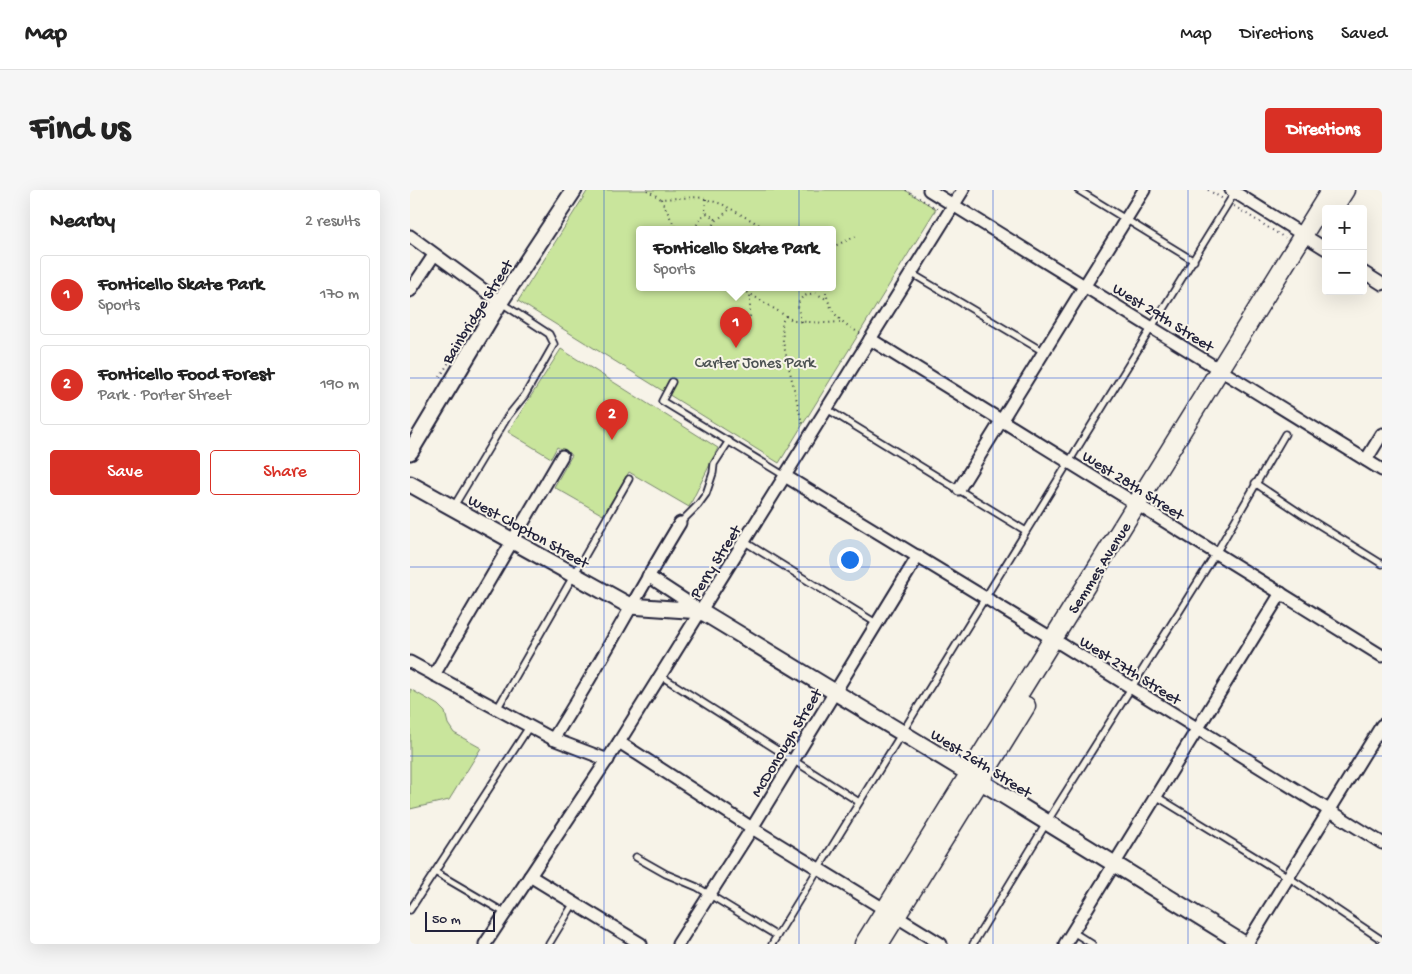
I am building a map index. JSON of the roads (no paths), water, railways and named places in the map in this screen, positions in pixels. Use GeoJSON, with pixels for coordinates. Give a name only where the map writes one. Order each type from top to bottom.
{"type":"FeatureCollection","features":[{"type":"Feature","properties":{"kind":"main road","name":"Semmes Avenue"},"geometry":{"type":"LineString","coordinates":[[864,944],[891,913],[975,778],[1307,241],[1331,190]]}},
{"type":"Feature","properties":{"kind":"main road"},"geometry":{"type":"LineString","coordinates":[[1336,205],[1345,190]]}},
{"type":"Feature","properties":{"kind":"main road","name":"Semmes Avenue"},"geometry":{"type":"LineString","coordinates":[[1307,241],[1322,225]]}},
{"type":"Feature","properties":{"kind":"main road","name":"Semmes Avenue"},"geometry":{"type":"LineString","coordinates":[[879,944],[891,913]]}},
{"type":"Feature","properties":{"kind":"street","name":"Bainbridge Street"},"geometry":{"type":"LineString","coordinates":[[410,452],[500,302],[574,190]]}},
{"type":"Feature","properties":{"kind":"street","name":"West 29th Street"},"geometry":{"type":"LineString","coordinates":[[929,190],[1382,470]]}},
{"type":"Feature","properties":{"kind":"street","name":"Perry Street"},"geometry":{"type":"LineString","coordinates":[[485,944],[608,760],[963,190]]}},
{"type":"Feature","properties":{"kind":"street"},"geometry":{"type":"LineString","coordinates":[[959,489],[1144,190]]}},
{"type":"Feature","properties":{"kind":"street"},"geometry":{"type":"LineString","coordinates":[[1233,194],[1307,241]]}},
{"type":"Feature","properties":{"kind":"street"},"geometry":{"type":"LineString","coordinates":[[410,236],[500,302]]}},
{"type":"Feature","properties":{"kind":"street"},"geometry":{"type":"LineString","coordinates":[[410,291],[434,254]]}},
{"type":"Feature","properties":{"kind":"street"},"geometry":{"type":"LineString","coordinates":[[1367,275],[1382,284]]}},
{"type":"Feature","properties":{"kind":"street","name":"West 28th Street"},"geometry":{"type":"LineString","coordinates":[[870,339],[1382,656]]}},
{"type":"Feature","properties":{"kind":"street"},"geometry":{"type":"LineString","coordinates":[[1366,460],[1382,434]]}},
{"type":"Feature","properties":{"kind":"street"},"geometry":{"type":"LineString","coordinates":[[434,676],[562,456]]}},
{"type":"Feature","properties":{"kind":"street","name":"West 27th Street"},"geometry":{"type":"LineString","coordinates":[[786,476],[1382,843]]}},
{"type":"Feature","properties":{"kind":"street","name":"West Clopton Street"},"geometry":{"type":"LineString","coordinates":[[410,484],[630,606]]}},
{"type":"Feature","properties":{"kind":"street"},"geometry":{"type":"LineString","coordinates":[[553,740],[680,523]]}},
{"type":"Feature","properties":{"kind":"street","name":"McDonough Street"},"geometry":{"type":"LineString","coordinates":[[678,944],[711,895],[918,556]]}},
{"type":"Feature","properties":{"kind":"street","name":"West 26th Street"},"geometry":{"type":"LineString","coordinates":[[648,576],[701,611],[1246,944]]}},
{"type":"Feature","properties":{"kind":"street"},"geometry":{"type":"LineString","coordinates":[[1066,944],[1281,593]]}},
{"type":"Feature","properties":{"kind":"street","name":"West 26th Street"},"geometry":{"type":"LineString","coordinates":[[630,606],[701,611]]}},
{"type":"Feature","properties":{"kind":"street"},"geometry":{"type":"LineString","coordinates":[[410,662],[553,740],[608,760]]}},
{"type":"Feature","properties":{"kind":"street"},"geometry":{"type":"LineString","coordinates":[[1246,944],[1382,725]]}},
{"type":"Feature","properties":{"kind":"street"},"geometry":{"type":"LineString","coordinates":[[619,742],[752,828],[941,944]]}},
{"type":"Feature","properties":{"kind":"street"},"geometry":{"type":"LineString","coordinates":[[530,876],[641,944]]}},
{"type":"Feature","properties":{"kind":"lane"},"geometry":{"type":"LineString","coordinates":[[1078,190],[1194,261]]}},
{"type":"Feature","properties":{"kind":"lane"},"geometry":{"type":"LineString","coordinates":[[772,944],[1194,261],[1233,194]]}},
{"type":"Feature","properties":{"kind":"lane"},"geometry":{"type":"LineString","coordinates":[[911,273],[1044,352]]}},
{"type":"Feature","properties":{"kind":"lane"},"geometry":{"type":"LineString","coordinates":[[453,508],[554,344],[549,334],[500,302]]}},
{"type":"Feature","properties":{"kind":"lane"},"geometry":{"type":"LineString","coordinates":[[672,382],[662,401],[786,476]]}},
{"type":"Feature","properties":{"kind":"lane"},"geometry":{"type":"LineString","coordinates":[[828,409],[1026,531]]}},
{"type":"Feature","properties":{"kind":"lane"},"geometry":{"type":"LineString","coordinates":[[973,944],[1046,823],[1216,553],[1284,434]]}},
{"type":"Feature","properties":{"kind":"lane"},"geometry":{"type":"LineString","coordinates":[[680,523],[706,494],[714,464],[729,442]]}},
{"type":"Feature","properties":{"kind":"lane"},"geometry":{"type":"LineString","coordinates":[[496,709],[629,479]]}},
{"type":"Feature","properties":{"kind":"lane"},"geometry":{"type":"LineString","coordinates":[[1256,483],[1303,515],[1382,564]]}},
{"type":"Feature","properties":{"kind":"lane"},"geometry":{"type":"LineString","coordinates":[[744,542],[876,623]]}},
{"type":"Feature","properties":{"kind":"lane"},"geometry":{"type":"LineString","coordinates":[[661,676],[859,802]]}},
{"type":"Feature","properties":{"kind":"lane"},"geometry":{"type":"LineString","coordinates":[[410,910],[530,727]]}},
{"type":"Feature","properties":{"kind":"lane"},"geometry":{"type":"LineString","coordinates":[[1156,796],[1288,877],[1382,940]]}},
{"type":"Feature","properties":{"kind":"lane"},"geometry":{"type":"LineString","coordinates":[[636,857],[659,870],[690,883],[777,936]]}},
{"type":"Feature","properties":{"kind":"lane"},"geometry":{"type":"LineString","coordinates":[[435,872],[505,913]]}},
{"type":"Feature","properties":{"kind":"lane"},"geometry":{"type":"LineString","coordinates":[[549,944],[574,903]]}},
{"type":"Feature","properties":{"kind":"lane"},"geometry":{"type":"LineString","coordinates":[[1072,932],[1092,944]]}},
{"type":"Feature","properties":{"kind":"place","name":"Fonticello Skate Park"},"geometry":{"type":"Point","coordinates":[736,348]}},
{"type":"Feature","properties":{"kind":"place","name":"Fonticello Food Forest"},"geometry":{"type":"Point","coordinates":[612,440]}},
{"type":"Feature","properties":{"kind":"park label","name":"Carter Jones Park"},"geometry":{"type":"Point","coordinates":[755,361]}}]}
